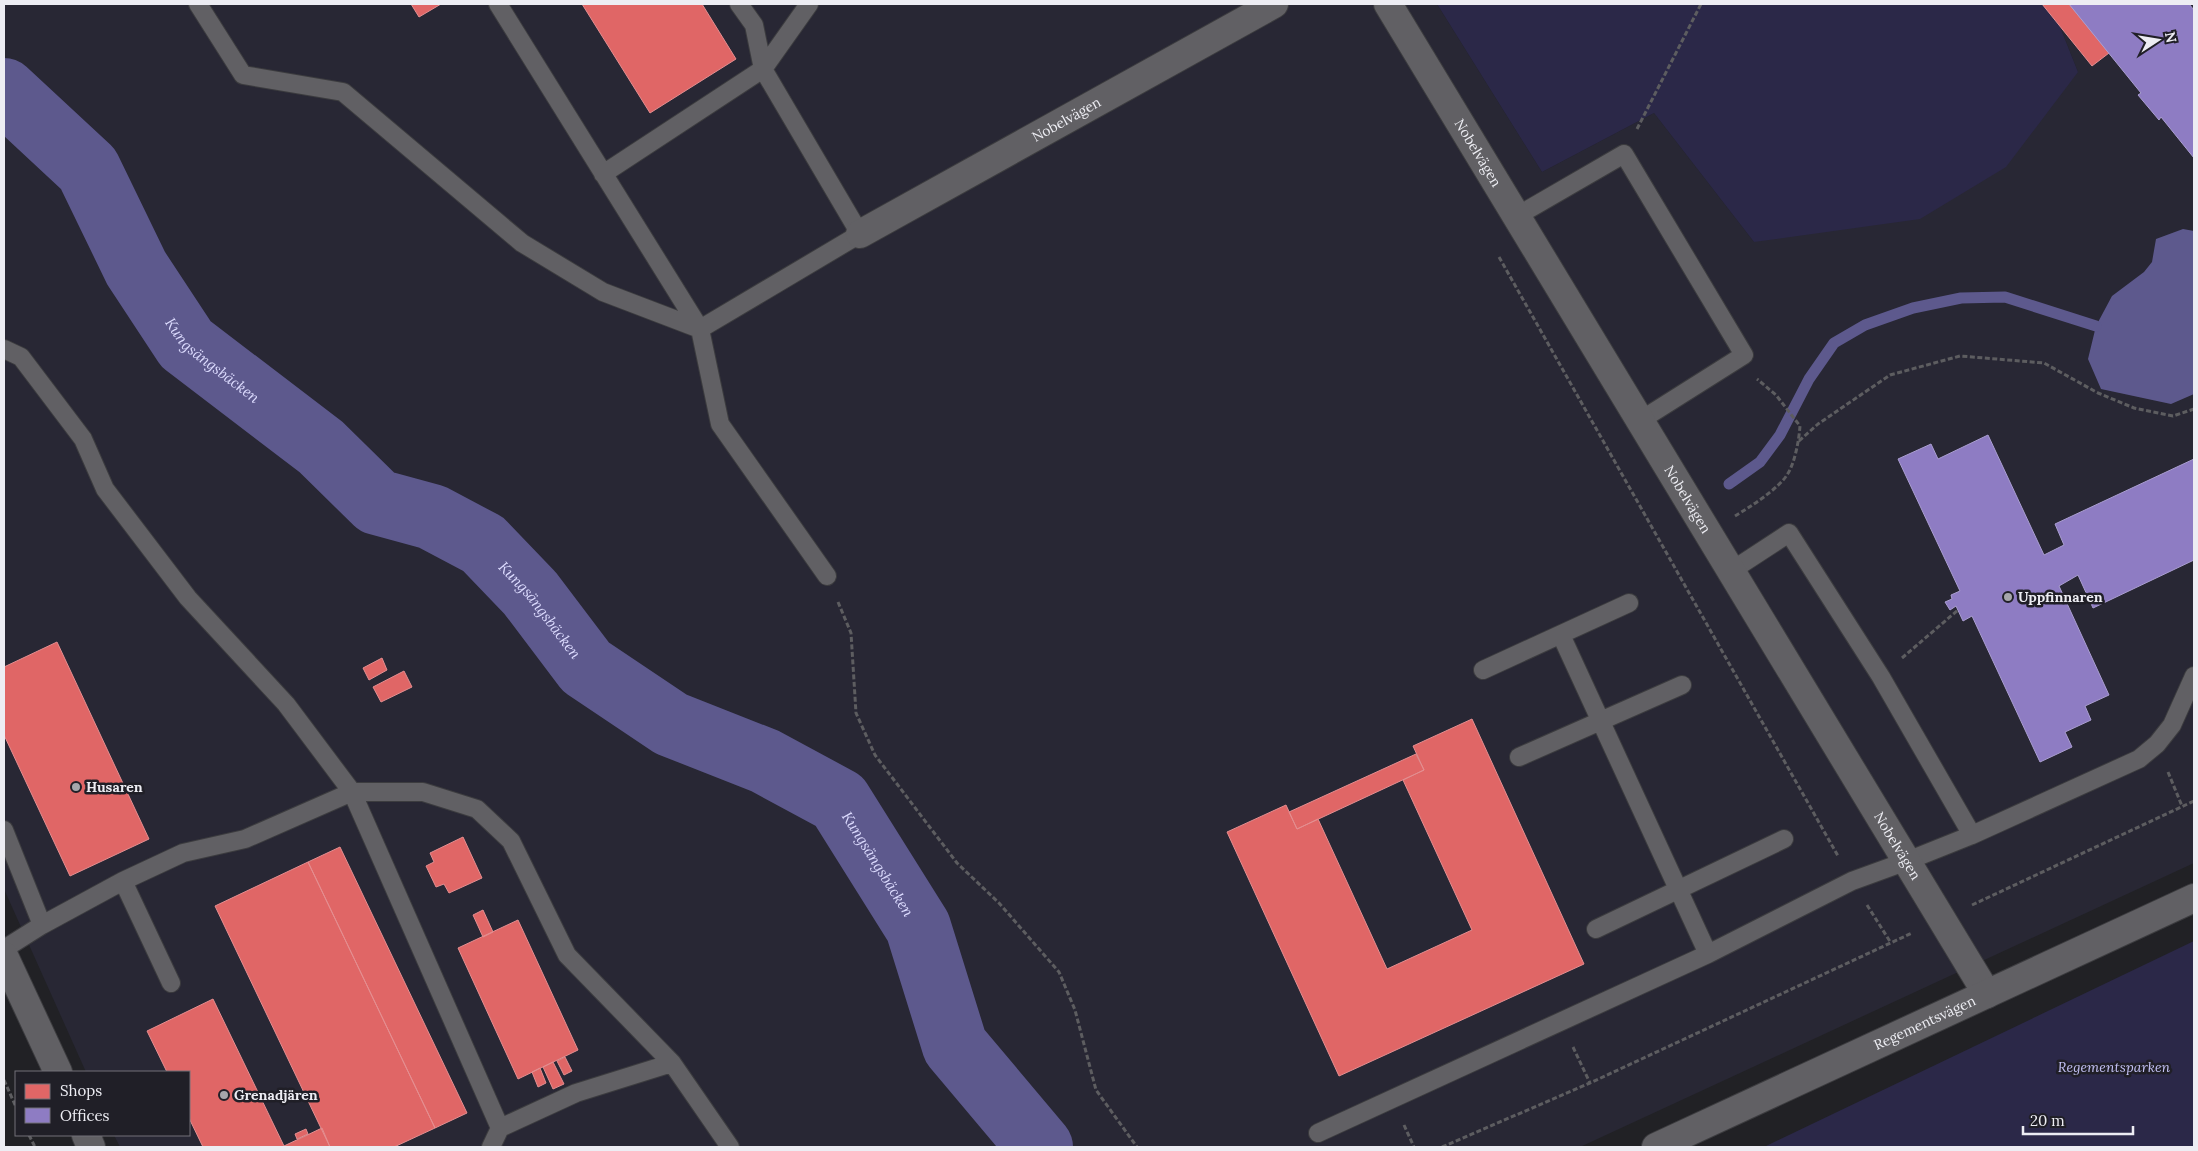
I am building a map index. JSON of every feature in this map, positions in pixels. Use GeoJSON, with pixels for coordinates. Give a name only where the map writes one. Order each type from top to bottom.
{"type":"FeatureCollection","features":[{"type":"Feature","properties":{"kind":"street","name":"Nobelvägen"},"geometry":{"type":"LineString","coordinates":[[860,234],[1274,4]]}},
{"type":"Feature","properties":{"kind":"street","name":"Nobelvägen"},"geometry":{"type":"LineString","coordinates":[[1388,4],[1987,994]]}},
{"type":"Feature","properties":{"kind":"street","name":"Regementsvägen"},"geometry":{"type":"LineString","coordinates":[[1656,1147],[2194,898]]}},
{"type":"Feature","properties":{"kind":"street"},"geometry":{"type":"LineString","coordinates":[[4,956],[58,1071]]}},
{"type":"Feature","properties":{"kind":"lane"},"geometry":{"type":"LineString","coordinates":[[198,4],[243,75],[343,92],[522,243],[603,292],[700,329]]}},
{"type":"Feature","properties":{"kind":"lane"},"geometry":{"type":"LineString","coordinates":[[498,4],[700,329],[720,424],[827,576]]}},
{"type":"Feature","properties":{"kind":"lane"},"geometry":{"type":"LineString","coordinates":[[700,329],[860,234],[763,69],[754,25],[739,4]]}},
{"type":"Feature","properties":{"kind":"lane"},"geometry":{"type":"LineString","coordinates":[[603,174],[763,69],[809,4]]}},
{"type":"Feature","properties":{"kind":"lane"},"geometry":{"type":"LineString","coordinates":[[1517,216],[1624,154],[1744,355],[1640,420]]}},
{"type":"Feature","properties":{"kind":"lane"},"geometry":{"type":"LineString","coordinates":[[4,349],[21,357],[83,438],[104,489],[188,598],[286,704],[352,792],[500,1128]]}},
{"type":"Feature","properties":{"kind":"lane"},"geometry":{"type":"LineString","coordinates":[[1731,571],[1789,533],[1881,677],[1972,835]]}},
{"type":"Feature","properties":{"kind":"lane"},"geometry":{"type":"LineString","coordinates":[[1483,670],[1629,603]]}},
{"type":"Feature","properties":{"kind":"lane"},"geometry":{"type":"LineString","coordinates":[[1561,635],[1708,954]]}},
{"type":"Feature","properties":{"kind":"lane"},"geometry":{"type":"LineString","coordinates":[[1318,1133],[1708,954],[1852,881],[1972,835],[2139,759],[2157,744],[2172,725],[2194,676]]}},
{"type":"Feature","properties":{"kind":"lane"},"geometry":{"type":"LineString","coordinates":[[1519,757],[1682,685]]}},
{"type":"Feature","properties":{"kind":"lane"},"geometry":{"type":"LineString","coordinates":[[4,949],[42,925],[123,881],[183,854],[245,840],[352,792],[423,792],[477,809],[511,841],[567,954],[672,1062],[730,1147]]}},
{"type":"Feature","properties":{"kind":"lane"},"geometry":{"type":"LineString","coordinates":[[4,830],[42,925]]}},
{"type":"Feature","properties":{"kind":"lane"},"geometry":{"type":"LineString","coordinates":[[1596,929],[1784,839]]}},
{"type":"Feature","properties":{"kind":"lane"},"geometry":{"type":"LineString","coordinates":[[123,881],[171,983]]}},
{"type":"Feature","properties":{"kind":"lane"},"geometry":{"type":"LineString","coordinates":[[491,1147],[500,1128],[576,1093],[672,1062]]}},
{"type":"Feature","properties":{"kind":"path"},"geometry":{"type":"LineString","coordinates":[[1624,154],[1701,4]]}},
{"type":"Feature","properties":{"kind":"path"},"geometry":{"type":"LineString","coordinates":[[1498,256],[1852,881],[1891,943]]}},
{"type":"Feature","properties":{"kind":"path"},"geometry":{"type":"LineString","coordinates":[[1799,441],[1818,424],[1890,375],[1960,356],[2044,363],[2098,393],[2134,408],[2173,416],[2194,409]]}},
{"type":"Feature","properties":{"kind":"path"},"geometry":{"type":"LineString","coordinates":[[1709,534],[1760,500],[1787,475],[1799,441],[1800,426],[1776,395]]}},
{"type":"Feature","properties":{"kind":"path"},"geometry":{"type":"LineString","coordinates":[[827,576],[851,633],[856,713],[875,755],[957,863],[999,903],[1059,972],[1076,1010],[1096,1090],[1138,1147]]}},
{"type":"Feature","properties":{"kind":"path"},"geometry":{"type":"LineString","coordinates":[[1881,677],[1958,610]]}},
{"type":"Feature","properties":{"kind":"path"},"geometry":{"type":"LineString","coordinates":[[2157,744],[2182,806]]}},
{"type":"Feature","properties":{"kind":"path"},"geometry":{"type":"LineString","coordinates":[[1442,1147],[1590,1083],[2194,801]]}},
{"type":"Feature","properties":{"kind":"path"},"geometry":{"type":"LineString","coordinates":[[1560,1022],[1590,1083]]}},
{"type":"Feature","properties":{"kind":"path"},"geometry":{"type":"LineString","coordinates":[[4,1080],[15,1105]]}},
{"type":"Feature","properties":{"kind":"shaded area"},"geometry":{"type":"Polygon","coordinates":[[[4,4],[1437,4],[1542,172],[1654,113],[1754,242],[2078,72],[2051,4],[2194,4],[2194,863],[1580,1147],[120,1147],[114,1136],[190,1136],[190,1071],[86,1071],[4,889],[4,4]]]}},
{"type":"Feature","properties":{"kind":"shaded area"},"geometry":{"type":"Polygon","coordinates":[[[2183,229],[2194,231],[2194,394],[2171,404],[2101,389],[2088,359],[2096,326],[2112,296],[2144,272],[2152,262],[2156,239],[2183,229]]]}},
{"type":"Feature","properties":{"kind":"green space"},"geometry":{"type":"Polygon","coordinates":[[[1437,4],[2051,4],[2078,72],[2006,167],[1920,219],[1754,242],[1654,113],[1542,172],[1437,4]]]}},
{"type":"Feature","properties":{"kind":"green space","name":"Regementsparken"},"geometry":{"type":"Polygon","coordinates":[[[2194,941],[2194,1147],[1764,1147],[2194,941]]]}},
{"type":"Feature","properties":{"kind":"building: Shops"},"geometry":{"type":"Polygon","coordinates":[[[411,4],[441,4],[419,17],[411,4]]]}},
{"type":"Feature","properties":{"kind":"building: Shops"},"geometry":{"type":"Polygon","coordinates":[[[582,4],[702,4],[736,59],[650,113],[582,4]]]}},
{"type":"Feature","properties":{"kind":"building: Shops"},"geometry":{"type":"Polygon","coordinates":[[[2042,4],[2069,4],[2109,53],[2092,66],[2042,4]]]}},
{"type":"Feature","properties":{"kind":"building: Shops","name":"Husaren"},"geometry":{"type":"Polygon","coordinates":[[[57,642],[149,839],[70,876],[4,735],[4,667],[57,642]]]}},
{"type":"Feature","properties":{"kind":"building: Shops"},"geometry":{"type":"Polygon","coordinates":[[[382,658],[387,670],[369,680],[363,668],[382,658]]]}},
{"type":"Feature","properties":{"kind":"building: Shops"},"geometry":{"type":"Polygon","coordinates":[[[404,671],[412,687],[381,702],[373,687],[404,671]]]}},
{"type":"Feature","properties":{"kind":"building: Shops"},"geometry":{"type":"Polygon","coordinates":[[[1472,719],[1584,964],[1339,1076],[1227,832],[1286,805],[1297,829],[1318,819],[1387,969],[1472,930],[1403,780],[1424,770],[1413,746],[1472,719]]]}},
{"type":"Feature","properties":{"kind":"building: Shops"},"geometry":{"type":"Polygon","coordinates":[[[1416,754],[1424,770],[1297,829],[1289,812],[1416,754]]]}},
{"type":"Feature","properties":{"kind":"building: Shops"},"geometry":{"type":"Polygon","coordinates":[[[463,837],[482,878],[449,893],[444,884],[436,887],[426,866],[434,862],[430,853],[463,837]]]}},
{"type":"Feature","properties":{"kind":"building: Shops"},"geometry":{"type":"Polygon","coordinates":[[[340,847],[467,1113],[435,1128],[308,862],[340,847]]]}},
{"type":"Feature","properties":{"kind":"building: Shops"},"geometry":{"type":"Polygon","coordinates":[[[308,862],[435,1128],[394,1147],[330,1147],[215,906],[308,862]]]}},
{"type":"Feature","properties":{"kind":"building: Shops"},"geometry":{"type":"Polygon","coordinates":[[[483,910],[493,932],[483,937],[473,915],[483,910]]]}},
{"type":"Feature","properties":{"kind":"building: Shops"},"geometry":{"type":"Polygon","coordinates":[[[518,920],[578,1050],[518,1079],[458,948],[518,920]]]}},
{"type":"Feature","properties":{"kind":"building: Shops","name":"Grenadjären"},"geometry":{"type":"Polygon","coordinates":[[[213,999],[284,1147],[203,1147],[190,1120],[190,1071],[167,1071],[147,1031],[213,999]]]}},
{"type":"Feature","properties":{"kind":"building: Shops"},"geometry":{"type":"Polygon","coordinates":[[[565,1057],[572,1071],[564,1075],[557,1061],[565,1057]]]}},
{"type":"Feature","properties":{"kind":"building: Shops"},"geometry":{"type":"Polygon","coordinates":[[[553,1062],[564,1084],[553,1089],[543,1067],[553,1062]]]}},
{"type":"Feature","properties":{"kind":"building: Shops"},"geometry":{"type":"Polygon","coordinates":[[[540,1068],[546,1083],[538,1087],[532,1072],[540,1068]]]}},
{"type":"Feature","properties":{"kind":"building: Shops"},"geometry":{"type":"Polygon","coordinates":[[[322,1128],[330,1147],[284,1147],[284,1146],[322,1128]]]}},
{"type":"Feature","properties":{"kind":"building: Shops"},"geometry":{"type":"Polygon","coordinates":[[[306,1129],[308,1134],[297,1139],[295,1134],[306,1129]]]}},
{"type":"Feature","properties":{"kind":"building: Offices"},"geometry":{"type":"Polygon","coordinates":[[[2069,4],[2189,4],[2194,10],[2194,158],[2161,117],[2159,120],[2138,95],[2141,93],[2069,4]]]}},
{"type":"Feature","properties":{"kind":"building: Offices","name":"Uppfinnaren"},"geometry":{"type":"Polygon","coordinates":[[[1988,435],[2044,555],[2064,545],[2055,524],[2194,459],[2194,560],[2093,608],[2078,575],[2059,586],[2109,695],[2085,706],[2091,720],[2065,732],[2072,747],[2040,762],[1972,616],[1963,621],[1956,606],[1950,610],[1945,602],[1952,599],[1951,595],[1960,591],[1898,459],[1931,444],[1938,459],[1988,435]]]}},
{"type":"Feature","properties":{"kind":"waterway","name":"Kungsängsbäcken"},"geometry":{"type":"LineString","coordinates":[[4,91],[88,169],[136,268],[186,344],[321,447],[377,502],[432,517],[483,544],[530,593],[586,667],[671,724],[765,761],[839,801],[918,927],[955,1046],[1040,1147]]}},
{"type":"Feature","properties":{"kind":"waterway"},"geometry":{"type":"LineString","coordinates":[[1729,484],[1760,462],[1780,435],[1809,379],[1834,343],[1865,325],[1913,308],[1961,298],[2005,297],[2096,326]]}},
{"type":"Feature","properties":{"kind":"place","name":"Uppfinnaren"},"geometry":{"type":"Point","coordinates":[2008,597]}},
{"type":"Feature","properties":{"kind":"place","name":"Husaren"},"geometry":{"type":"Point","coordinates":[76,787]}},
{"type":"Feature","properties":{"kind":"place","name":"Grenadjären"},"geometry":{"type":"Point","coordinates":[224,1095]}}]}
